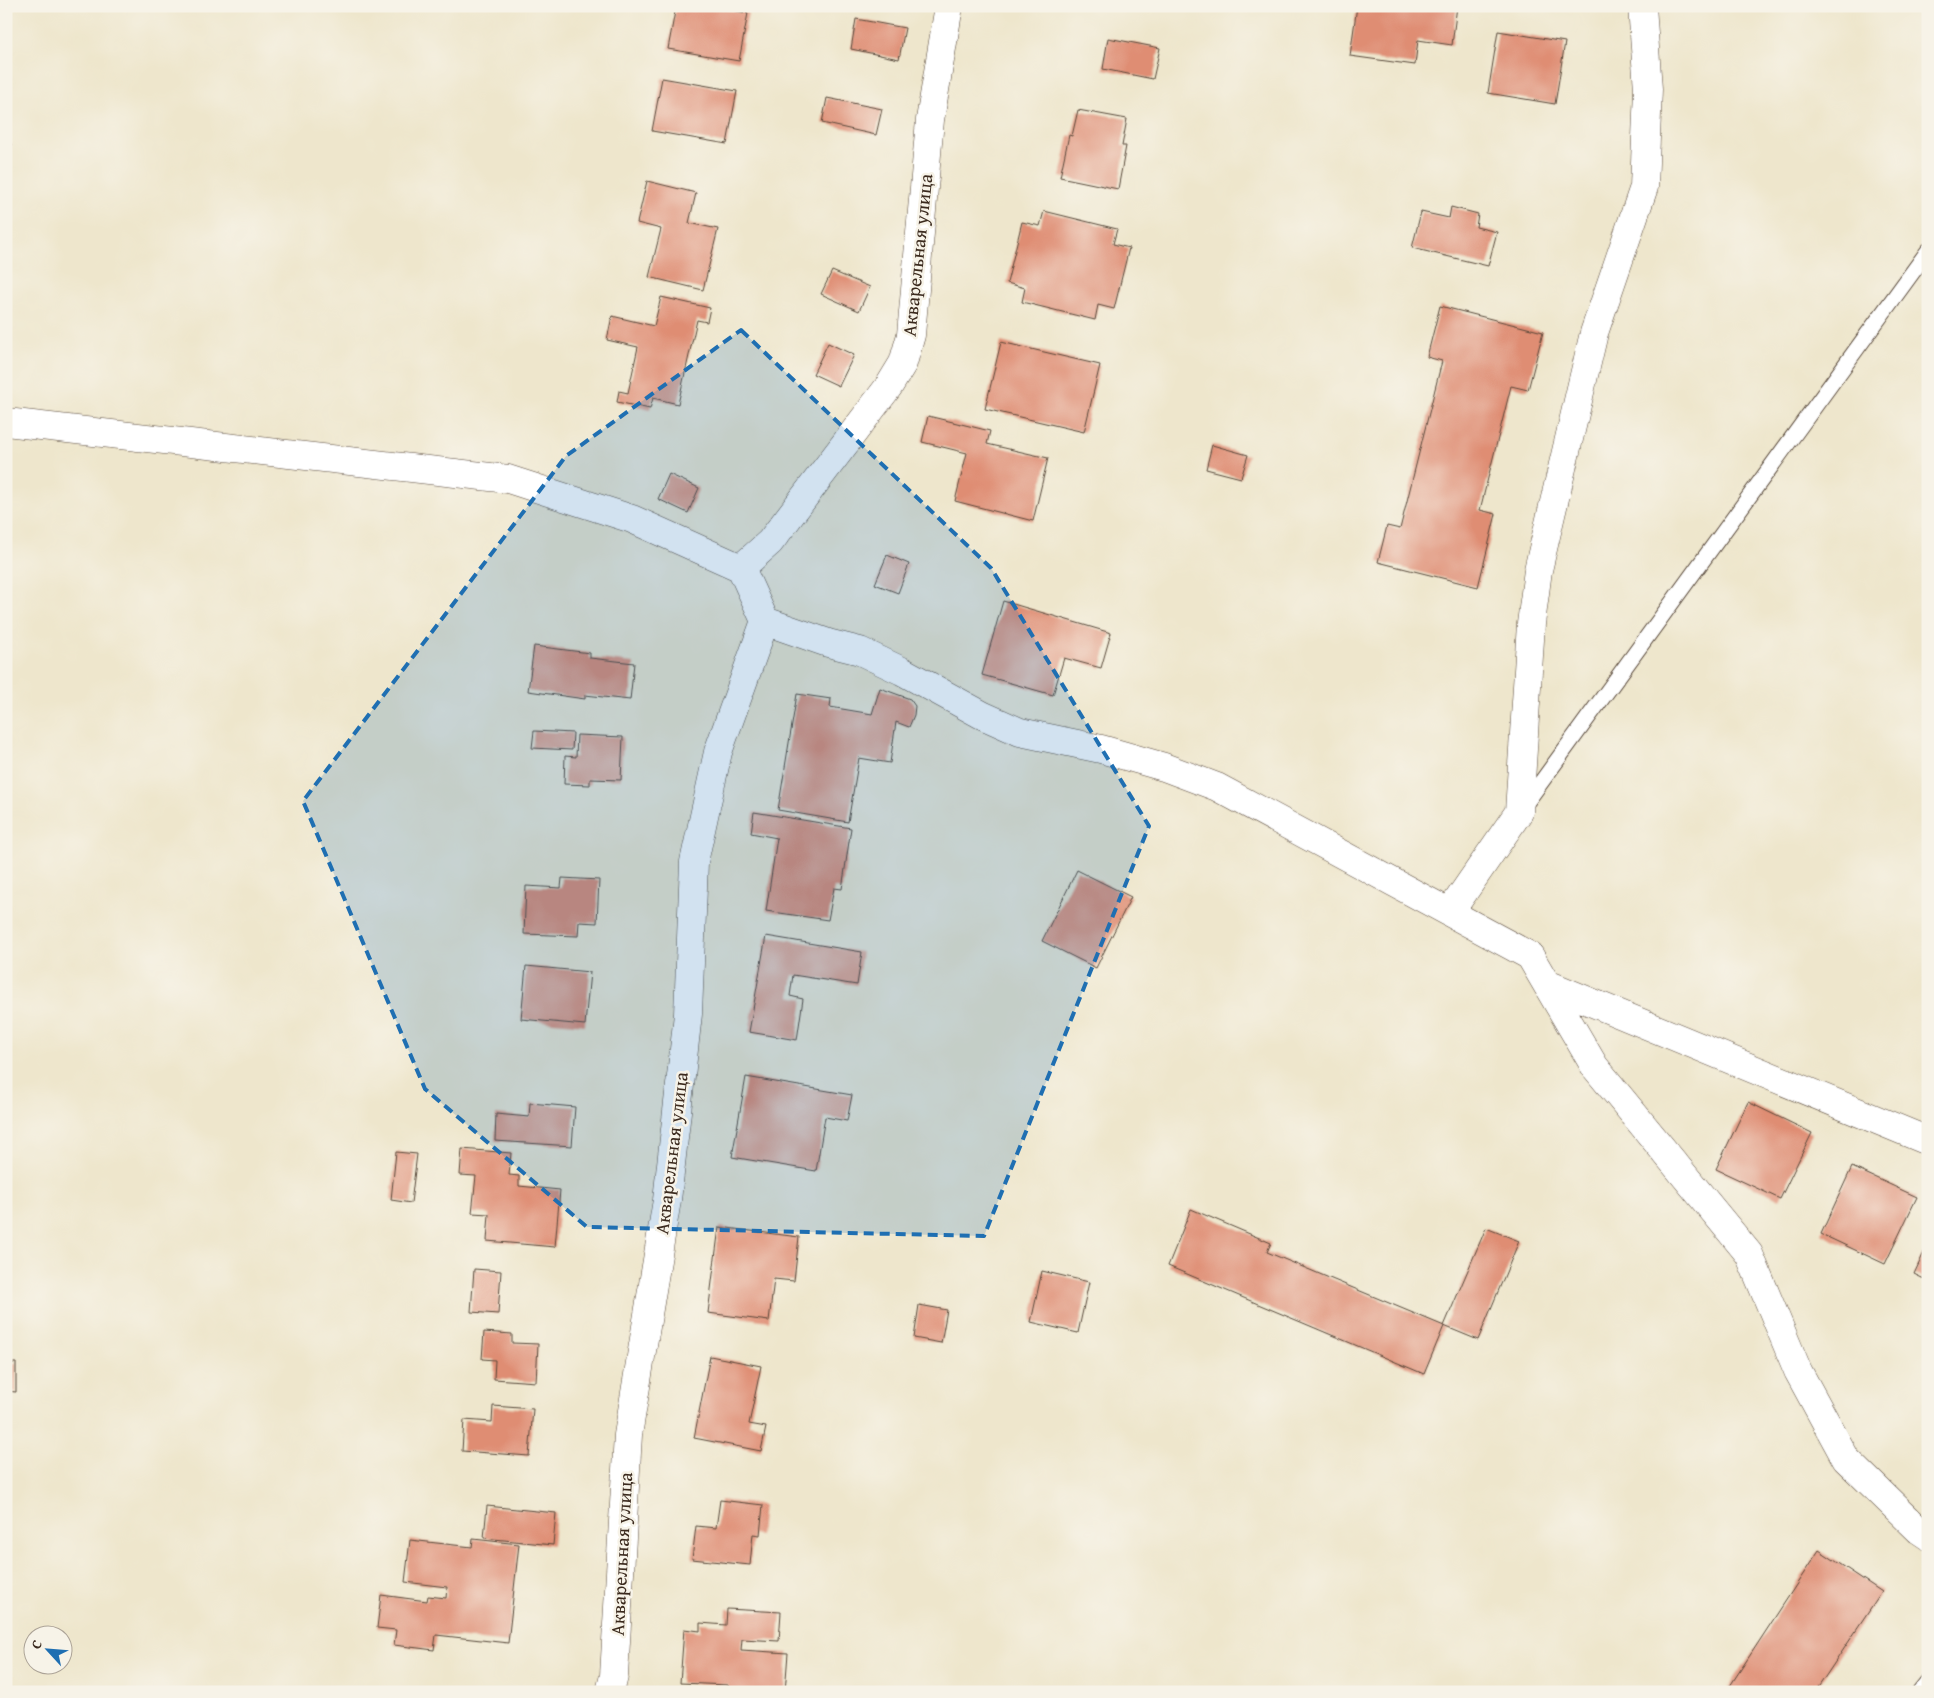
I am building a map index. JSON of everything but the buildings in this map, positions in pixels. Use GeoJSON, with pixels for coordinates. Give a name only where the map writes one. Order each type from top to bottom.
{"type":"FeatureCollection","features":[{"type":"Feature","properties":{"kind":"street","name":"Акварельная улица"},"geometry":{"type":"LineString","coordinates":[[740,568],[770,542],[889,386],[903,363],[911,335],[930,120],[949,6]]}},
{"type":"Feature","properties":{"kind":"street"},"geometry":{"type":"LineString","coordinates":[[1450,912],[1519,812],[1531,624],[1538,570],[1594,333],[1644,187],[1648,89],[1642,6]]}},
{"type":"Feature","properties":{"kind":"street"},"geometry":{"type":"LineString","coordinates":[[6,422],[508,479],[632,519],[740,568],[765,621],[828,643],[860,651],[902,671],[982,715],[1020,732],[1101,749],[1164,767],[1217,787],[1530,956],[1595,1068],[1749,1254],[1798,1371],[1846,1459],[1919,1530],[1928,1536]]}},
{"type":"Feature","properties":{"kind":"street","name":"Акварельная улица"},"geometry":{"type":"LineString","coordinates":[[610,1692],[614,1676],[628,1435],[666,1200],[688,1014],[694,862],[718,752],[765,621]]}},
{"type":"Feature","properties":{"kind":"street"},"geometry":{"type":"LineString","coordinates":[[1547,984],[1928,1141]]}},
{"type":"Feature","properties":{"kind":"lane"},"geometry":{"type":"LineString","coordinates":[[1519,812],[1928,251]]}},
{"type":"Feature","properties":{"kind":"lane"},"geometry":{"type":"LineString","coordinates":[[1920,1692],[1928,1682]]}},
{"type":"Feature","properties":{"kind":"highlighted area"},"geometry":{"type":"Polygon","coordinates":[[[741,330],[991,568],[1149,826],[984,1236],[587,1227],[425,1089],[303,801],[566,456],[741,330]]]}}]}
